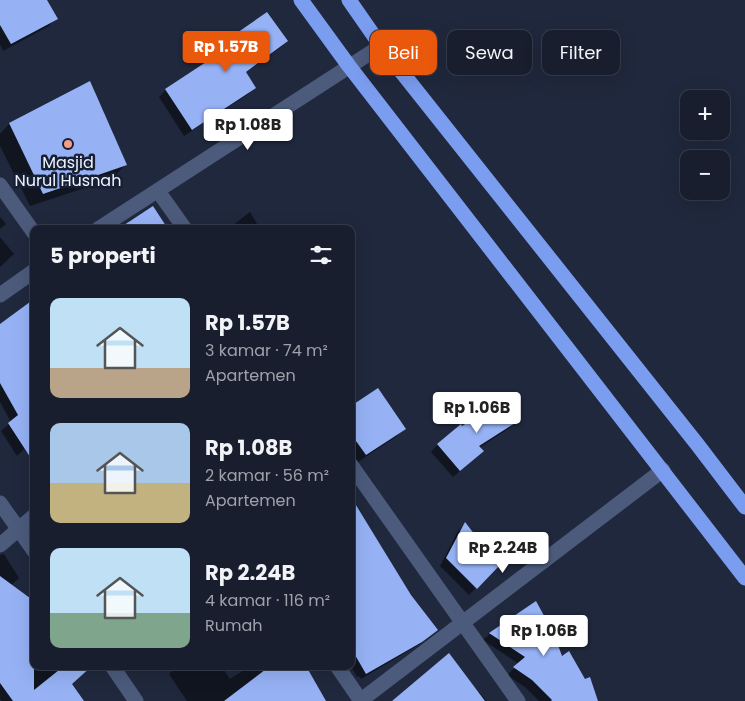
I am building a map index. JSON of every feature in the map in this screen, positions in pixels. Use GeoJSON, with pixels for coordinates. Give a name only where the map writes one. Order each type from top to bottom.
{"type":"FeatureCollection","features":[{"type":"Feature","properties":{"kind":"highway"},"geometry":{"type":"LineString","coordinates":[[301,0],[349,66],[745,578]]}},
{"type":"Feature","properties":{"kind":"highway"},"geometry":{"type":"LineString","coordinates":[[349,0],[370,30]]}},
{"type":"Feature","properties":{"kind":"highway"},"geometry":{"type":"LineString","coordinates":[[404,75],[745,507]]}},
{"type":"Feature","properties":{"kind":"street"},"geometry":{"type":"LineString","coordinates":[[104,225],[322,86],[370,53]]}},
{"type":"Feature","properties":{"kind":"street"},"geometry":{"type":"LineString","coordinates":[[0,185],[30,227]]}},
{"type":"Feature","properties":{"kind":"street"},"geometry":{"type":"LineString","coordinates":[[158,191],[182,225]]}},
{"type":"Feature","properties":{"kind":"street"},"geometry":{"type":"LineString","coordinates":[[0,295],[30,274]]}},
{"type":"Feature","properties":{"kind":"street"},"geometry":{"type":"LineString","coordinates":[[340,670],[361,701],[663,470]]}},
{"type":"Feature","properties":{"kind":"street"},"geometry":{"type":"LineString","coordinates":[[355,471],[518,701]]}},
{"type":"Feature","properties":{"kind":"street"},"geometry":{"type":"LineString","coordinates":[[0,503],[30,545]]}},
{"type":"Feature","properties":{"kind":"street"},"geometry":{"type":"LineString","coordinates":[[0,544],[30,519]]}},
{"type":"Feature","properties":{"kind":"street"},"geometry":{"type":"LineString","coordinates":[[115,670],[136,701]]}},
{"type":"Feature","properties":{"kind":"building"},"geometry":{"type":"Polygon","coordinates":[[[0,0],[47,0],[58,19],[11,44],[0,25],[0,0]]]}},
{"type":"Feature","properties":{"kind":"building"},"geometry":{"type":"Polygon","coordinates":[[[267,12],[288,41],[246,72],[256,88],[192,130],[165,89],[238,41],[234,35],[267,12]]]}},
{"type":"Feature","properties":{"kind":"building","name":"Masjid Nurul Husnah"},"geometry":{"type":"Polygon","coordinates":[[[90,81],[127,165],[43,194],[9,123],[90,81]]]}},
{"type":"Feature","properties":{"kind":"building"},"geometry":{"type":"Polygon","coordinates":[[[153,206],[165,225],[124,225],[153,206]]]}},
{"type":"Feature","properties":{"kind":"building"},"geometry":{"type":"Polygon","coordinates":[[[30,302],[30,457],[8,423],[18,415],[0,383],[0,324],[30,302]]]}},
{"type":"Feature","properties":{"kind":"building"},"geometry":{"type":"Polygon","coordinates":[[[378,388],[406,429],[366,455],[355,440],[355,403],[378,388]]]}},
{"type":"Feature","properties":{"kind":"building"},"geometry":{"type":"Polygon","coordinates":[[[505,398],[520,420],[479,446],[484,451],[460,471],[437,444],[461,424],[462,426],[505,398]]]}},
{"type":"Feature","properties":{"kind":"building"},"geometry":{"type":"Polygon","coordinates":[[[355,504],[411,595],[438,630],[422,642],[366,674],[355,655],[355,504]]]}},
{"type":"Feature","properties":{"kind":"building"},"geometry":{"type":"Polygon","coordinates":[[[465,522],[499,566],[477,589],[446,558],[465,522]]]}},
{"type":"Feature","properties":{"kind":"building"},"geometry":{"type":"Polygon","coordinates":[[[0,576],[30,598],[30,670],[34,670],[34,690],[59,670],[88,670],[72,684],[84,701],[13,701],[0,683],[0,576]]]}},
{"type":"Feature","properties":{"kind":"building"},"geometry":{"type":"Polygon","coordinates":[[[536,601],[554,634],[562,656],[569,651],[585,679],[590,677],[598,701],[551,701],[532,680],[513,667],[525,657],[489,633],[536,601]]]}},
{"type":"Feature","properties":{"kind":"building"},"geometry":{"type":"Polygon","coordinates":[[[449,653],[485,701],[392,701],[449,653]]]}},
{"type":"Feature","properties":{"kind":"building"},"geometry":{"type":"Polygon","coordinates":[[[265,670],[308,670],[326,701],[224,701],[265,670]]]}},
{"type":"Feature","properties":{"kind":"place","name":"Masjid Nurul Husnah"},"geometry":{"type":"Point","coordinates":[68,144]}}]}
